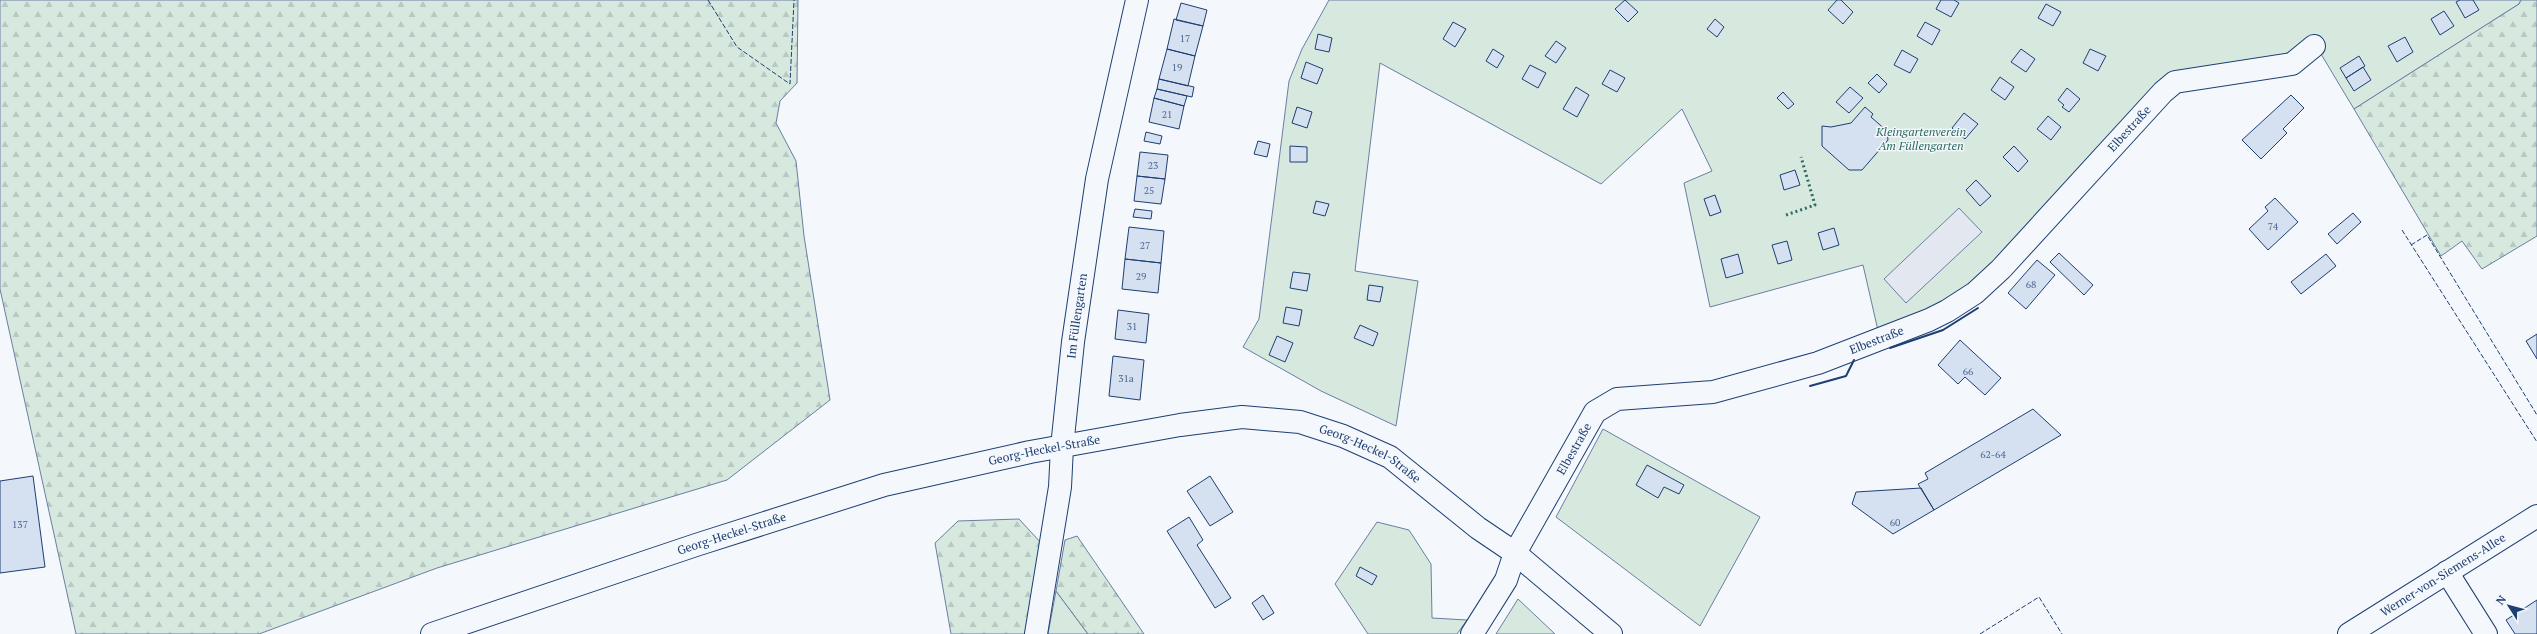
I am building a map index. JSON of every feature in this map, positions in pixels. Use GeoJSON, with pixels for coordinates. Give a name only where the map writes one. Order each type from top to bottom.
{"type":"FeatureCollection","features":[{"type":"Feature","properties":{"kind":"street","name":"Im Füllengarten"},"geometry":{"type":"LineString","coordinates":[[1036,634],[1060,487],[1062,447],[1073,342],[1097,179],[1137,0]]}},
{"type":"Feature","properties":{"kind":"street","name":"Elbestraße"},"geometry":{"type":"LineString","coordinates":[[1472,634],[1506,580],[1515,553],[1595,412],[1616,399],[1713,392],[1828,360],[1929,320],[1962,302],[2001,269],[2163,92],[2176,82],[2292,64],[2314,46]]}},
{"type":"Feature","properties":{"kind":"street","name":"Georg-Heckel-Straße"},"geometry":{"type":"LineString","coordinates":[[432,634],[696,545],[884,485],[1062,447],[1180,425],[1242,417],[1300,422],[1343,436],[1390,457],[1478,528],[1515,553],[1612,634]]}},
{"type":"Feature","properties":{"kind":"street","name":"Werner-von-Siemens-Allee"},"geometry":{"type":"LineString","coordinates":[[2349,634],[2537,516]]}},
{"type":"Feature","properties":{"kind":"street"},"geometry":{"type":"LineString","coordinates":[[2446,572],[2486,634]]}},
{"type":"Feature","properties":{"kind":"green space"},"geometry":{"type":"Polygon","coordinates":[[[0,0],[798,0],[797,83],[780,101],[776,123],[796,161],[804,236],[830,400],[727,480],[437,568],[259,634],[76,634],[0,289],[0,0]]]}},
{"type":"Feature","properties":{"kind":"green space","name":"Kleingartenverein Am Füllengarten"},"geometry":{"type":"Polygon","coordinates":[[[1329,0],[2521,0],[2519,4],[2354,109],[2312,39],[2280,57],[2190,72],[1980,281],[1958,296],[1879,335],[1863,265],[1710,307],[1684,183],[1712,171],[1682,109],[1601,184],[1380,63],[1355,271],[1418,281],[1396,426],[1321,391],[1243,347],[1259,319],[1289,81],[1302,49],[1329,0]]]}},
{"type":"Feature","properties":{"kind":"green space"},"geometry":{"type":"Polygon","coordinates":[[[2521,0],[2537,0],[2537,236],[2482,269],[2462,241],[2441,256],[2354,109],[2519,4],[2521,0]]]}},
{"type":"Feature","properties":{"kind":"green space"},"geometry":{"type":"Polygon","coordinates":[[[1603,429],[1760,517],[1700,626],[1556,517],[1603,429]]]}},
{"type":"Feature","properties":{"kind":"green space"},"geometry":{"type":"Polygon","coordinates":[[[1019,519],[1042,544],[1026,634],[951,634],[935,543],[958,521],[1019,519]]]}},
{"type":"Feature","properties":{"kind":"green space"},"geometry":{"type":"Polygon","coordinates":[[[1377,522],[1409,530],[1431,564],[1432,618],[1467,620],[1457,634],[1368,634],[1335,584],[1377,522]]]}},
{"type":"Feature","properties":{"kind":"green space"},"geometry":{"type":"Polygon","coordinates":[[[1077,536],[1144,634],[1088,634],[1056,591],[1065,540],[1077,536]]]}},
{"type":"Feature","properties":{"kind":"green space"},"geometry":{"type":"Polygon","coordinates":[[[1056,591],[1088,634],[1048,634],[1056,591]]]}},
{"type":"Feature","properties":{"kind":"green space"},"geometry":{"type":"Polygon","coordinates":[[[1518,599],[1555,634],[1496,634],[1518,599]]]}},
{"type":"Feature","properties":{"kind":"shaded area"},"geometry":{"type":"Polygon","coordinates":[[[1959,208],[1982,232],[1906,303],[1884,279],[1959,208]]]}},
{"type":"Feature","properties":{"kind":"building"},"geometry":{"type":"Polygon","coordinates":[[[1625,0],[1638,12],[1628,22],[1615,9],[1625,0]]]}},
{"type":"Feature","properties":{"kind":"building"},"geometry":{"type":"Polygon","coordinates":[[[1837,0],[1841,0],[1853,12],[1843,24],[1828,10],[1837,0]]]}},
{"type":"Feature","properties":{"kind":"building"},"geometry":{"type":"Polygon","coordinates":[[[1941,0],[1954,0],[1959,3],[1951,17],[1936,9],[1941,0]]]}},
{"type":"Feature","properties":{"kind":"building"},"geometry":{"type":"Polygon","coordinates":[[[2460,0],[2473,0],[2479,10],[2465,18],[2456,2],[2460,0]]]}},
{"type":"Feature","properties":{"kind":"building"},"geometry":{"type":"Polygon","coordinates":[[[1181,3],[1207,10],[1203,26],[1176,20],[1181,3]]]}},
{"type":"Feature","properties":{"kind":"building"},"geometry":{"type":"Polygon","coordinates":[[[2046,4],[2061,12],[2053,26],[2038,18],[2046,4]]]}},
{"type":"Feature","properties":{"kind":"building"},"geometry":{"type":"Polygon","coordinates":[[[2444,11],[2454,26],[2440,35],[2431,19],[2444,11]]]}},
{"type":"Feature","properties":{"kind":"building"},"geometry":{"type":"Polygon","coordinates":[[[1174,19],[1203,26],[1195,56],[1167,49],[1174,19]]]}},
{"type":"Feature","properties":{"kind":"building"},"geometry":{"type":"Polygon","coordinates":[[[1715,19],[1724,27],[1717,37],[1707,29],[1715,19]]]}},
{"type":"Feature","properties":{"kind":"building"},"geometry":{"type":"Polygon","coordinates":[[[1453,22],[1466,29],[1455,47],[1443,39],[1453,22]]]}},
{"type":"Feature","properties":{"kind":"building"},"geometry":{"type":"Polygon","coordinates":[[[1925,22],[1940,30],[1932,45],[1917,36],[1925,22]]]}},
{"type":"Feature","properties":{"kind":"building"},"geometry":{"type":"Polygon","coordinates":[[[1318,34],[1332,38],[1329,52],[1315,49],[1318,34]]]}},
{"type":"Feature","properties":{"kind":"building"},"geometry":{"type":"Polygon","coordinates":[[[2405,37],[2413,52],[2397,62],[2388,46],[2405,37]]]}},
{"type":"Feature","properties":{"kind":"building"},"geometry":{"type":"Polygon","coordinates":[[[1556,41],[1566,48],[1556,63],[1545,56],[1556,41]]]}},
{"type":"Feature","properties":{"kind":"building"},"geometry":{"type":"Polygon","coordinates":[[[1167,49],[1195,56],[1188,86],[1159,79],[1167,49]]]}},
{"type":"Feature","properties":{"kind":"building"},"geometry":{"type":"Polygon","coordinates":[[[1493,49],[1504,56],[1497,68],[1486,61],[1493,49]]]}},
{"type":"Feature","properties":{"kind":"building"},"geometry":{"type":"Polygon","coordinates":[[[2021,49],[2035,59],[2026,72],[2011,62],[2021,49]]]}},
{"type":"Feature","properties":{"kind":"building"},"geometry":{"type":"Polygon","coordinates":[[[2090,49],[2106,56],[2098,71],[2083,63],[2090,49]]]}},
{"type":"Feature","properties":{"kind":"building"},"geometry":{"type":"Polygon","coordinates":[[[1902,50],[1918,59],[1910,73],[1894,65],[1902,50]]]}},
{"type":"Feature","properties":{"kind":"building"},"geometry":{"type":"Polygon","coordinates":[[[2359,56],[2365,66],[2346,78],[2340,68],[2359,56]]]}},
{"type":"Feature","properties":{"kind":"building"},"geometry":{"type":"Polygon","coordinates":[[[1306,62],[1323,69],[1317,84],[1301,78],[1306,62]]]}},
{"type":"Feature","properties":{"kind":"building"},"geometry":{"type":"Polygon","coordinates":[[[1530,65],[1546,73],[1538,88],[1522,79],[1530,65]]]}},
{"type":"Feature","properties":{"kind":"building"},"geometry":{"type":"Polygon","coordinates":[[[2363,67],[2371,80],[2354,91],[2346,78],[2363,67]]]}},
{"type":"Feature","properties":{"kind":"building"},"geometry":{"type":"Polygon","coordinates":[[[1610,70],[1625,78],[1617,92],[1602,84],[1610,70]]]}},
{"type":"Feature","properties":{"kind":"building"},"geometry":{"type":"Polygon","coordinates":[[[1877,74],[1887,84],[1879,93],[1868,83],[1877,74]]]}},
{"type":"Feature","properties":{"kind":"building"},"geometry":{"type":"Polygon","coordinates":[[[2000,77],[2014,87],[2005,100],[1991,90],[2000,77]]]}},
{"type":"Feature","properties":{"kind":"building"},"geometry":{"type":"Polygon","coordinates":[[[1159,79],[1194,87],[1192,97],[1157,89],[1159,79]]]}},
{"type":"Feature","properties":{"kind":"building"},"geometry":{"type":"Polygon","coordinates":[[[1576,87],[1589,95],[1577,117],[1563,109],[1576,87]]]}},
{"type":"Feature","properties":{"kind":"building"},"geometry":{"type":"Polygon","coordinates":[[[1850,87],[1863,98],[1849,113],[1836,102],[1850,87]]]}},
{"type":"Feature","properties":{"kind":"building"},"geometry":{"type":"Polygon","coordinates":[[[2067,88],[2080,99],[2069,112],[2062,107],[2064,105],[2058,100],[2067,88]]]}},
{"type":"Feature","properties":{"kind":"building"},"geometry":{"type":"Polygon","coordinates":[[[1157,89],[1187,96],[1184,106],[1154,98],[1157,89]]]}},
{"type":"Feature","properties":{"kind":"building"},"geometry":{"type":"Polygon","coordinates":[[[1783,92],[1794,104],[1788,109],[1777,98],[1783,92]]]}},
{"type":"Feature","properties":{"kind":"building"},"geometry":{"type":"Polygon","coordinates":[[[2291,95],[2304,108],[2283,129],[2287,133],[2261,159],[2242,140],[2291,95]]]}},
{"type":"Feature","properties":{"kind":"building"},"geometry":{"type":"Polygon","coordinates":[[[1154,98],[1184,106],[1179,129],[1149,122],[1154,98]]]}},
{"type":"Feature","properties":{"kind":"building"},"geometry":{"type":"Polygon","coordinates":[[[1297,107],[1312,112],[1307,128],[1292,123],[1297,107]]]}},
{"type":"Feature","properties":{"kind":"building"},"geometry":{"type":"Polygon","coordinates":[[[1865,107],[1873,114],[1871,117],[1887,131],[1888,140],[1862,170],[1849,170],[1822,146],[1822,126],[1831,127],[1851,123],[1865,107]]]}},
{"type":"Feature","properties":{"kind":"building"},"geometry":{"type":"Polygon","coordinates":[[[1964,113],[1978,124],[1965,139],[1952,128],[1964,113]]]}},
{"type":"Feature","properties":{"kind":"building"},"geometry":{"type":"Polygon","coordinates":[[[2048,116],[2061,127],[2051,140],[2037,129],[2048,116]]]}},
{"type":"Feature","properties":{"kind":"building"},"geometry":{"type":"Polygon","coordinates":[[[1146,132],[1162,136],[1160,144],[1144,141],[1146,132]]]}},
{"type":"Feature","properties":{"kind":"building"},"geometry":{"type":"Polygon","coordinates":[[[1258,141],[1270,144],[1267,157],[1254,154],[1258,141]]]}},
{"type":"Feature","properties":{"kind":"building"},"geometry":{"type":"Polygon","coordinates":[[[1290,146],[1307,147],[1307,162],[1290,162],[1290,146]]]}},
{"type":"Feature","properties":{"kind":"building"},"geometry":{"type":"Polygon","coordinates":[[[2014,146],[2028,161],[2018,172],[2003,157],[2014,146]]]}},
{"type":"Feature","properties":{"kind":"building"},"geometry":{"type":"Polygon","coordinates":[[[1140,152],[1168,155],[1165,179],[1137,176],[1140,152]]]}},
{"type":"Feature","properties":{"kind":"building"},"geometry":{"type":"Polygon","coordinates":[[[1795,170],[1800,185],[1784,190],[1780,175],[1795,170]]]}},
{"type":"Feature","properties":{"kind":"building"},"geometry":{"type":"Polygon","coordinates":[[[1137,176],[1165,179],[1161,204],[1134,201],[1137,176]]]}},
{"type":"Feature","properties":{"kind":"building"},"geometry":{"type":"Polygon","coordinates":[[[1976,180],[1991,196],[1980,206],[1966,190],[1976,180]]]}},
{"type":"Feature","properties":{"kind":"building"},"geometry":{"type":"Polygon","coordinates":[[[1715,195],[1721,212],[1710,216],[1704,199],[1715,195]]]}},
{"type":"Feature","properties":{"kind":"building"},"geometry":{"type":"Polygon","coordinates":[[[2275,198],[2298,222],[2268,250],[2249,229],[2268,211],[2265,207],[2275,198]]]}},
{"type":"Feature","properties":{"kind":"building"},"geometry":{"type":"Polygon","coordinates":[[[1316,201],[1329,204],[1325,216],[1313,213],[1316,201]]]}},
{"type":"Feature","properties":{"kind":"building"},"geometry":{"type":"Polygon","coordinates":[[[1135,209],[1152,211],[1151,219],[1133,217],[1135,209]]]}},
{"type":"Feature","properties":{"kind":"building"},"geometry":{"type":"Polygon","coordinates":[[[2353,213],[2361,222],[2337,244],[2328,234],[2353,213]]]}},
{"type":"Feature","properties":{"kind":"building"},"geometry":{"type":"Polygon","coordinates":[[[1129,227],[1164,231],[1161,263],[1125,259],[1129,227]]]}},
{"type":"Feature","properties":{"kind":"building"},"geometry":{"type":"Polygon","coordinates":[[[1834,228],[1839,245],[1823,250],[1818,233],[1834,228]]]}},
{"type":"Feature","properties":{"kind":"building"},"geometry":{"type":"Polygon","coordinates":[[[1787,241],[1792,260],[1778,264],[1772,245],[1787,241]]]}},
{"type":"Feature","properties":{"kind":"building"},"geometry":{"type":"Polygon","coordinates":[[[2059,253],[2093,285],[2084,295],[2050,262],[2059,253]]]}},
{"type":"Feature","properties":{"kind":"building"},"geometry":{"type":"Polygon","coordinates":[[[1738,254],[1743,273],[1726,278],[1721,259],[1738,254]]]}},
{"type":"Feature","properties":{"kind":"building"},"geometry":{"type":"Polygon","coordinates":[[[2326,254],[2336,266],[2301,294],[2291,282],[2326,254]]]}},
{"type":"Feature","properties":{"kind":"building"},"geometry":{"type":"Polygon","coordinates":[[[1125,259],[1161,263],[1158,293],[1122,289],[1125,259]]]}},
{"type":"Feature","properties":{"kind":"building"},"geometry":{"type":"Polygon","coordinates":[[[2037,260],[2055,275],[2026,309],[2008,293],[2037,260]]]}},
{"type":"Feature","properties":{"kind":"building"},"geometry":{"type":"Polygon","coordinates":[[[1293,272],[1310,274],[1307,291],[1290,288],[1293,272]]]}},
{"type":"Feature","properties":{"kind":"building"},"geometry":{"type":"Polygon","coordinates":[[[1369,285],[1383,287],[1380,302],[1367,300],[1369,285]]]}},
{"type":"Feature","properties":{"kind":"building"},"geometry":{"type":"Polygon","coordinates":[[[1286,307],[1302,310],[1299,326],[1283,323],[1286,307]]]}},
{"type":"Feature","properties":{"kind":"building"},"geometry":{"type":"Polygon","coordinates":[[[1118,310],[1149,314],[1146,343],[1115,339],[1118,310]]]}},
{"type":"Feature","properties":{"kind":"building"},"geometry":{"type":"Polygon","coordinates":[[[1360,325],[1378,333],[1373,346],[1354,338],[1360,325]]]}},
{"type":"Feature","properties":{"kind":"building"},"geometry":{"type":"Polygon","coordinates":[[[2537,334],[2537,359],[2526,341],[2537,334]]]}},
{"type":"Feature","properties":{"kind":"building"},"geometry":{"type":"Polygon","coordinates":[[[1277,336],[1293,343],[1285,362],[1269,355],[1277,336]]]}},
{"type":"Feature","properties":{"kind":"building"},"geometry":{"type":"Polygon","coordinates":[[[1960,340],[2001,378],[1985,395],[1965,377],[1958,384],[1938,365],[1960,340]]]}},
{"type":"Feature","properties":{"kind":"building"},"geometry":{"type":"Polygon","coordinates":[[[1113,356],[1144,360],[1140,400],[1109,396],[1113,356]]]}},
{"type":"Feature","properties":{"kind":"building"},"geometry":{"type":"Polygon","coordinates":[[[2033,409],[2061,435],[1934,510],[1918,484],[1928,479],[1925,473],[2033,409]]]}},
{"type":"Feature","properties":{"kind":"building"},"geometry":{"type":"Polygon","coordinates":[[[1647,465],[1684,485],[1679,494],[1664,487],[1658,498],[1636,485],[1647,465]]]}},
{"type":"Feature","properties":{"kind":"building"},"geometry":{"type":"Polygon","coordinates":[[[33,476],[45,567],[0,573],[0,481],[33,476]]]}},
{"type":"Feature","properties":{"kind":"building"},"geometry":{"type":"Polygon","coordinates":[[[1210,476],[1233,512],[1210,526],[1187,491],[1210,476]]]}},
{"type":"Feature","properties":{"kind":"building"},"geometry":{"type":"Polygon","coordinates":[[[1921,488],[1934,510],[1893,534],[1852,504],[1856,492],[1921,488]]]}},
{"type":"Feature","properties":{"kind":"building"},"geometry":{"type":"Polygon","coordinates":[[[1189,517],[1203,540],[1197,545],[1231,598],[1215,608],[1167,531],[1189,517]]]}},
{"type":"Feature","properties":{"kind":"building"},"geometry":{"type":"Polygon","coordinates":[[[1360,567],[1377,576],[1372,585],[1356,576],[1360,567]]]}},
{"type":"Feature","properties":{"kind":"building"},"geometry":{"type":"Polygon","coordinates":[[[1263,595],[1274,613],[1263,620],[1252,603],[1263,595]]]}},
{"type":"Feature","properties":{"kind":"building"},"geometry":{"type":"Polygon","coordinates":[[[2537,600],[2537,634],[2515,634],[2506,620],[2537,600]]]}},
{"type":"Feature","properties":{"kind":"hedge"},"geometry":{"type":"LineString","coordinates":[[1786,215],[1815,205],[1801,157]]}},
{"type":"Feature","properties":{"kind":"fence"},"geometry":{"type":"LineString","coordinates":[[708,0],[737,47],[790,84],[794,0]]}},
{"type":"Feature","properties":{"kind":"fence"},"geometry":{"type":"LineString","coordinates":[[2402,230],[2537,442]]}},
{"type":"Feature","properties":{"kind":"fence"},"geometry":{"type":"LineString","coordinates":[[2411,245],[2427,235],[2537,415]]}},
{"type":"Feature","properties":{"kind":"fence"},"geometry":{"type":"LineString","coordinates":[[1980,634],[2039,597],[2062,634]]}},
{"type":"Feature","properties":{"kind":"wall"},"geometry":{"type":"LineString","coordinates":[[1890,348],[1943,330],[1978,308]]}},
{"type":"Feature","properties":{"kind":"wall"},"geometry":{"type":"LineString","coordinates":[[1810,386],[1846,376],[1854,360]]}}]}
